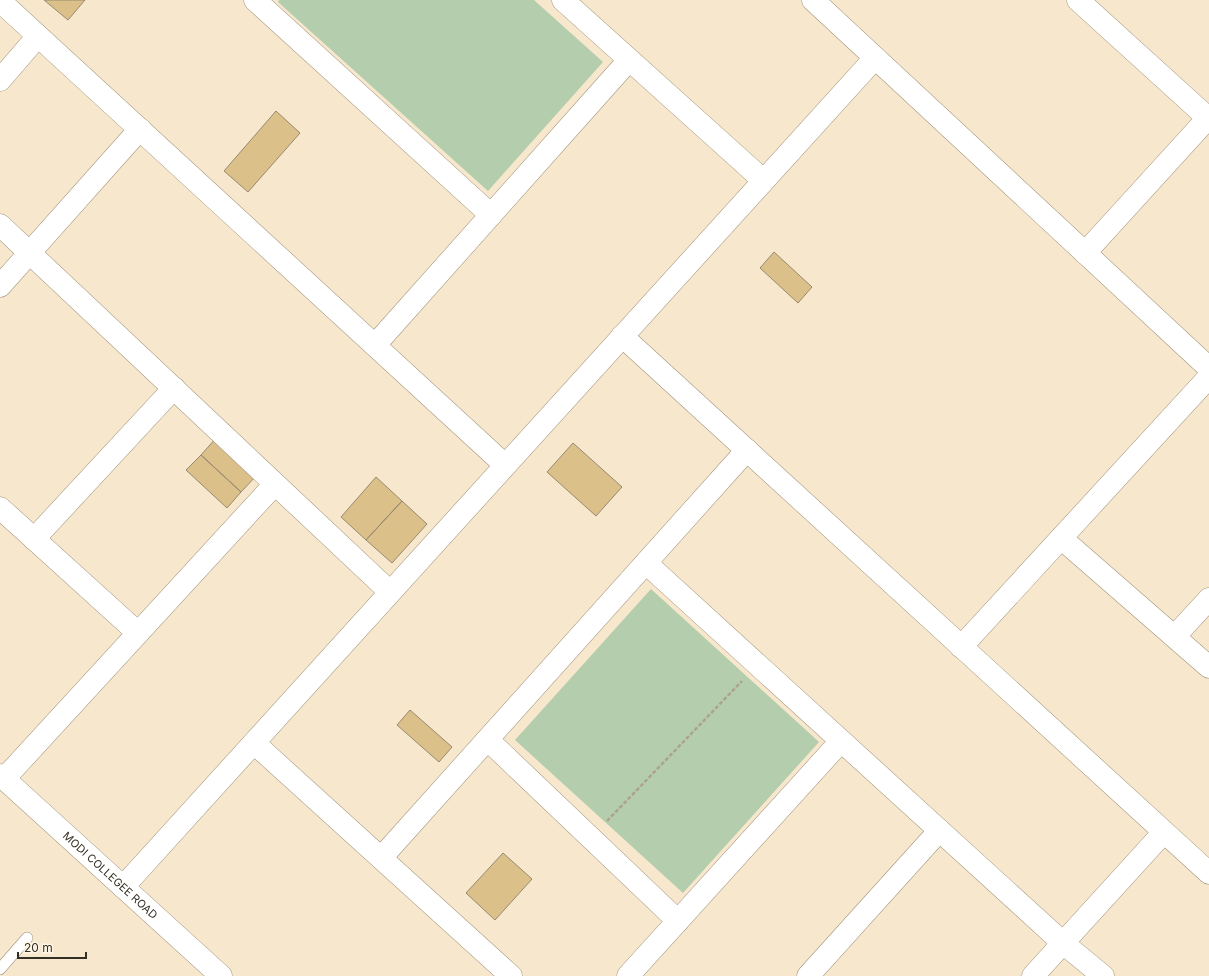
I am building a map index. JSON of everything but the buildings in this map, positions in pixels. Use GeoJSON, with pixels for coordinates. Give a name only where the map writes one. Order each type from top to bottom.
{"type":"FeatureCollection","features":[{"type":"Feature","properties":{"kind":"street"},"geometry":{"type":"LineString","coordinates":[[563,0],[764,180]]}},
{"type":"Feature","properties":{"kind":"street"},"geometry":{"type":"LineString","coordinates":[[813,0],[1209,368]]}},
{"type":"Feature","properties":{"kind":"street"},"geometry":{"type":"LineString","coordinates":[[1078,0],[1209,118],[1085,253]]}},
{"type":"Feature","properties":{"kind":"street"},"geometry":{"type":"LineString","coordinates":[[0,1],[506,465]]}},
{"type":"Feature","properties":{"kind":"street"},"geometry":{"type":"LineString","coordinates":[[258,1],[491,215]]}},
{"type":"Feature","properties":{"kind":"street"},"geometry":{"type":"LineString","coordinates":[[0,80],[38,36]]}},
{"type":"Feature","properties":{"kind":"street"},"geometry":{"type":"LineString","coordinates":[[123,887],[875,58]]}},
{"type":"Feature","properties":{"kind":"street"},"geometry":{"type":"LineString","coordinates":[[375,345],[629,60]]}},
{"type":"Feature","properties":{"kind":"street"},"geometry":{"type":"LineString","coordinates":[[0,286],[140,129]]}},
{"type":"Feature","properties":{"kind":"street"},"geometry":{"type":"LineString","coordinates":[[0,225],[390,592]]}},
{"type":"Feature","properties":{"kind":"street"},"geometry":{"type":"LineString","coordinates":[[622,336],[1209,873]]}},
{"type":"Feature","properties":{"kind":"street"},"geometry":{"type":"LineString","coordinates":[[961,646],[1209,377]]}},
{"type":"Feature","properties":{"kind":"street"},"geometry":{"type":"LineString","coordinates":[[34,539],[174,388]]}},
{"type":"Feature","properties":{"kind":"street"},"geometry":{"type":"LineString","coordinates":[[381,858],[747,450]]}},
{"type":"Feature","properties":{"kind":"street"},"geometry":{"type":"LineString","coordinates":[[2,777],[138,634],[275,484]]}},
{"type":"Feature","properties":{"kind":"street"},"geometry":{"type":"LineString","coordinates":[[0,508],[138,634]]}},
{"type":"Feature","properties":{"kind":"street"},"geometry":{"type":"LineString","coordinates":[[1061,538],[1209,667]]}},
{"type":"Feature","properties":{"kind":"street"},"geometry":{"type":"LineString","coordinates":[[646,563],[1063,944],[1103,976]]}},
{"type":"Feature","properties":{"kind":"street"},"geometry":{"type":"LineString","coordinates":[[1175,636],[1209,599]]}},
{"type":"Feature","properties":{"kind":"street"},"geometry":{"type":"LineString","coordinates":[[488,740],[678,921]]}},
{"type":"Feature","properties":{"kind":"street"},"geometry":{"type":"LineString","coordinates":[[628,976],[841,741]]}},
{"type":"Feature","properties":{"kind":"street"},"geometry":{"type":"LineString","coordinates":[[254,743],[511,976]]}},
{"type":"Feature","properties":{"kind":"street","name":"MODI COLLEGEE ROAD"},"geometry":{"type":"LineString","coordinates":[[2,777],[221,976]]}},
{"type":"Feature","properties":{"kind":"street"},"geometry":{"type":"LineString","coordinates":[[808,976],[939,831]]}},
{"type":"Feature","properties":{"kind":"street"},"geometry":{"type":"LineString","coordinates":[[1033,976],[1164,832]]}},
{"type":"Feature","properties":{"kind":"lane"},"geometry":{"type":"LineString","coordinates":[[0,969],[27,938]]}},
{"type":"Feature","properties":{"kind":"path"},"geometry":{"type":"LineString","coordinates":[[590,838],[758,664]]}},
{"type":"Feature","properties":{"kind":"green space"},"geometry":{"type":"Polygon","coordinates":[[[279,0],[534,0],[603,62],[488,191],[278,2],[279,0]]]}},
{"type":"Feature","properties":{"kind":"green space"},"geometry":{"type":"Polygon","coordinates":[[[651,589],[819,742],[683,893],[515,740],[651,589]]]}}]}
